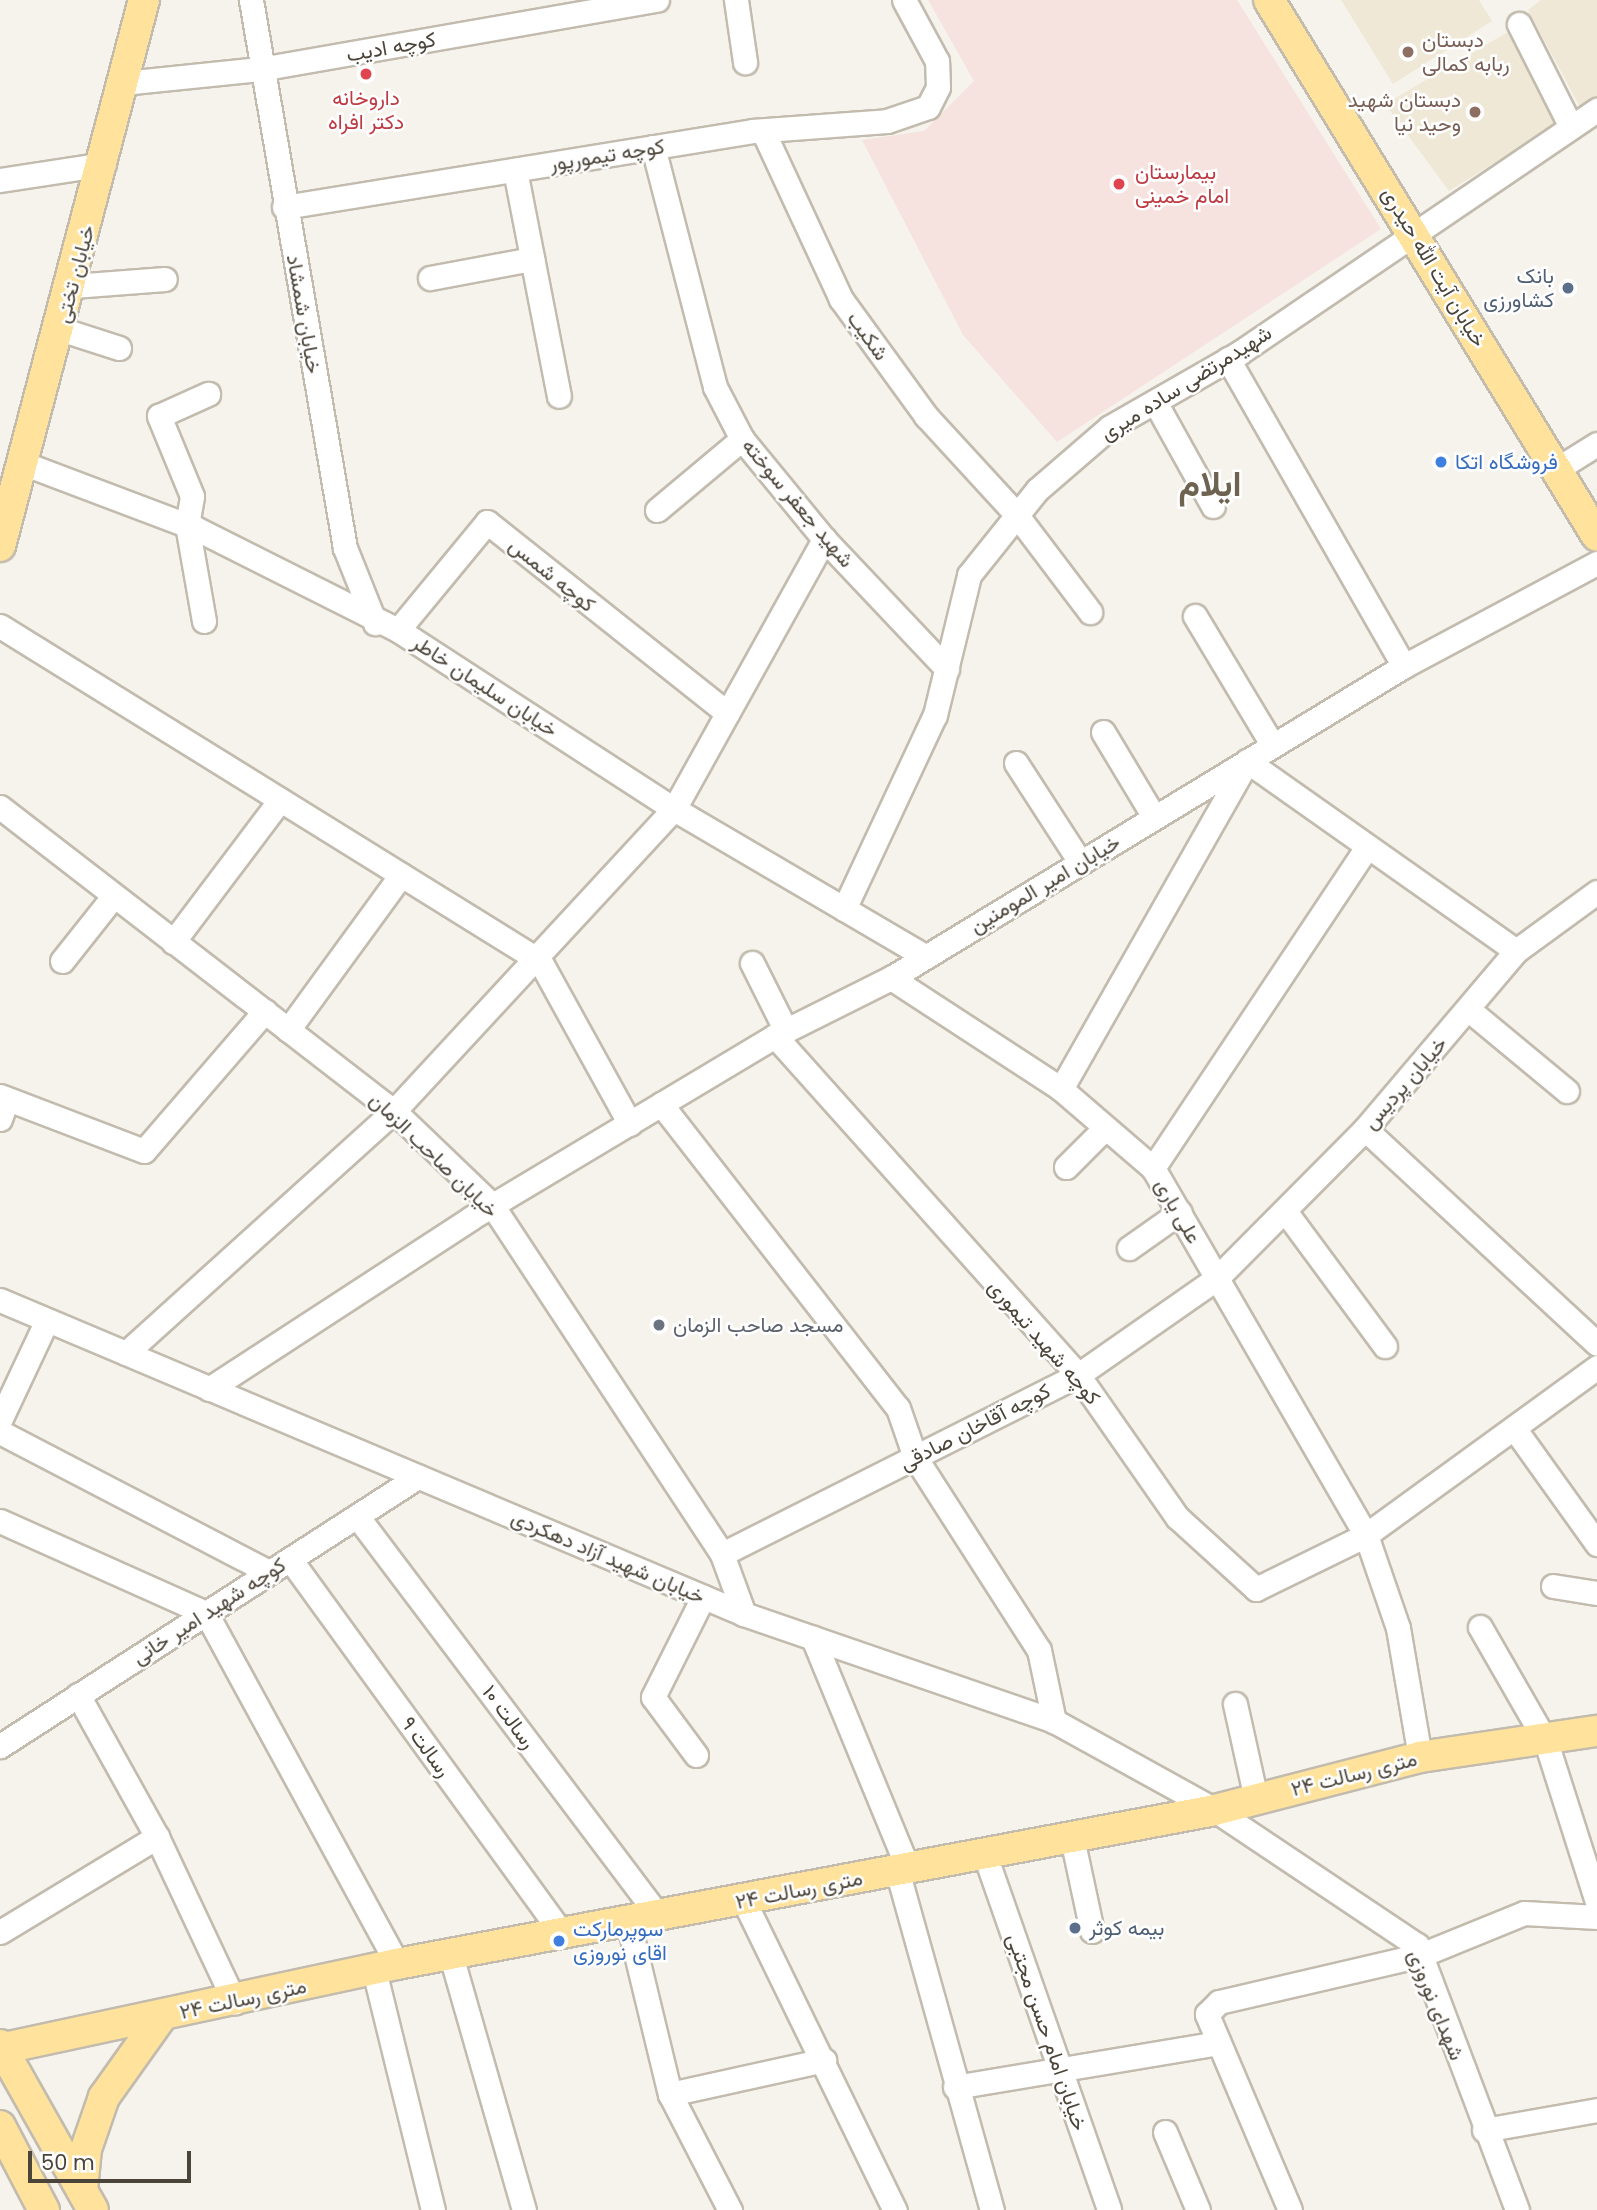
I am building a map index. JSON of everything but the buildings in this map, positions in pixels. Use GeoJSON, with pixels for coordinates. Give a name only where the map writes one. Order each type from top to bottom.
{"type":"FeatureCollection","features":[{"type":"Feature","properties":{"kind":"main road","name":"خیابان تختی"},"geometry":{"type":"LineString","coordinates":[[0,546],[20,462],[73,286],[144,0]]}},
{"type":"Feature","properties":{"kind":"main road","name":"خیابان آیت الله حیدری"},"geometry":{"type":"LineString","coordinates":[[1269,0],[1597,536]]}},
{"type":"Feature","properties":{"kind":"main road","name":"۲۴ متری رسالت"},"geometry":{"type":"LineString","coordinates":[[1,2048],[235,2003],[385,1967],[452,1959],[563,1935],[629,1925],[903,1869],[1216,1810],[1420,1757],[1546,1742],[1597,1731]]}},
{"type":"Feature","properties":{"kind":"main road"},"geometry":{"type":"LineString","coordinates":[[87,2200],[86,2150],[104,2097],[161,2017]]}},
{"type":"Feature","properties":{"kind":"main road"},"geometry":{"type":"LineString","coordinates":[[1,2048],[87,2200]]}},
{"type":"Feature","properties":{"kind":"main road"},"geometry":{"type":"LineString","coordinates":[[0,2126],[44,2210]]}},
{"type":"Feature","properties":{"kind":"street","name":"خیابان شمشاد"},"geometry":{"type":"LineString","coordinates":[[251,0],[260,69],[345,548],[375,623]]}},
{"type":"Feature","properties":{"kind":"street","name":"کوچه ادیب"},"geometry":{"type":"LineString","coordinates":[[124,83],[260,69],[657,0]]}},
{"type":"Feature","properties":{"kind":"street"},"geometry":{"type":"LineString","coordinates":[[736,0],[745,62]]}},
{"type":"Feature","properties":{"kind":"street","name":"کوچه تیمورپور"},"geometry":{"type":"LineString","coordinates":[[284,207],[763,131],[887,121],[928,107],[939,87],[937,61],[904,0]]}},
{"type":"Feature","properties":{"kind":"street"},"geometry":{"type":"LineString","coordinates":[[1519,24],[1571,127]]}},
{"type":"Feature","properties":{"kind":"street","name":"شهیدمرتضی ساده میری"},"geometry":{"type":"LineString","coordinates":[[844,909],[935,715],[970,575],[1016,514],[1110,427],[1228,359],[1597,110]]}},
{"type":"Feature","properties":{"kind":"street","name":"شکیب"},"geometry":{"type":"LineString","coordinates":[[763,131],[841,299],[926,416],[1016,514],[1090,612]]}},
{"type":"Feature","properties":{"kind":"street","name":"شهید جعفر سوخته"},"geometry":{"type":"LineString","coordinates":[[653,147],[715,387],[742,439],[824,539],[947,669]]}},
{"type":"Feature","properties":{"kind":"street"},"geometry":{"type":"LineString","coordinates":[[0,180],[104,164]]}},
{"type":"Feature","properties":{"kind":"street"},"geometry":{"type":"LineString","coordinates":[[515,170],[559,396]]}},
{"type":"Feature","properties":{"kind":"street"},"geometry":{"type":"LineString","coordinates":[[430,278],[532,259]]}},
{"type":"Feature","properties":{"kind":"street"},"geometry":{"type":"LineString","coordinates":[[73,286],[165,279]]}},
{"type":"Feature","properties":{"kind":"street"},"geometry":{"type":"LineString","coordinates":[[60,328],[119,348]]}},
{"type":"Feature","properties":{"kind":"street"},"geometry":{"type":"LineString","coordinates":[[1228,359],[1404,666]]}},
{"type":"Feature","properties":{"kind":"street"},"geometry":{"type":"LineString","coordinates":[[204,621],[187,526],[192,496],[159,416],[208,394]]}},
{"type":"Feature","properties":{"kind":"street"},"geometry":{"type":"LineString","coordinates":[[1155,402],[1213,506]]}},
{"type":"Feature","properties":{"kind":"street"},"geometry":{"type":"LineString","coordinates":[[657,510],[742,439]]}},
{"type":"Feature","properties":{"kind":"street"},"geometry":{"type":"LineString","coordinates":[[1556,469],[1597,444]]}},
{"type":"Feature","properties":{"kind":"street","name":"خیابان سلیمان خاطر"},"geometry":{"type":"LineString","coordinates":[[20,462],[187,526],[375,623],[398,630],[674,809],[926,957]]}},
{"type":"Feature","properties":{"kind":"street","name":"کوچه شمس"},"geometry":{"type":"LineString","coordinates":[[398,630],[487,522],[727,713]]}},
{"type":"Feature","properties":{"kind":"street"},"geometry":{"type":"LineString","coordinates":[[126,1353],[394,1111],[540,961],[674,809],[824,539]]}},
{"type":"Feature","properties":{"kind":"street","name":"خیابان امیر المومنین"},"geometry":{"type":"LineString","coordinates":[[209,1389],[492,1205],[780,1033],[891,978],[1404,666],[1597,563]]}},
{"type":"Feature","properties":{"kind":"street"},"geometry":{"type":"LineString","coordinates":[[1195,616],[1272,744]]}},
{"type":"Feature","properties":{"kind":"street"},"geometry":{"type":"LineString","coordinates":[[0,626],[540,961],[630,1124]]}},
{"type":"Feature","properties":{"kind":"street"},"geometry":{"type":"LineString","coordinates":[[1103,732],[1154,817]]}},
{"type":"Feature","properties":{"kind":"street"},"geometry":{"type":"LineString","coordinates":[[1061,1089],[1247,761],[1366,849],[1516,951]]}},
{"type":"Feature","properties":{"kind":"street"},"geometry":{"type":"LineString","coordinates":[[1016,763],[1080,862]]}},
{"type":"Feature","properties":{"kind":"street"},"geometry":{"type":"LineString","coordinates":[[173,942],[280,800]]}},
{"type":"Feature","properties":{"kind":"street","name":"خیابان صاحب الزمان"},"geometry":{"type":"LineString","coordinates":[[0,807],[112,898],[394,1111],[492,1205],[722,1554],[744,1614]]}},
{"type":"Feature","properties":{"kind":"street"},"geometry":{"type":"LineString","coordinates":[[1153,1168],[1366,849]]}},
{"type":"Feature","properties":{"kind":"street"},"geometry":{"type":"LineString","coordinates":[[288,1030],[401,875]]}},
{"type":"Feature","properties":{"kind":"street"},"geometry":{"type":"LineString","coordinates":[[62,961],[112,898]]}},
{"type":"Feature","properties":{"kind":"street","name":"خیابان پردیس"},"geometry":{"type":"LineString","coordinates":[[1217,1278],[1365,1129],[1469,1010],[1516,951],[1595,898]]}},
{"type":"Feature","properties":{"kind":"street","name":"کوچه شهید تیموری"},"geometry":{"type":"LineString","coordinates":[[752,963],[780,1033],[1078,1375],[1177,1517],[1256,1589],[1366,1535]]}},
{"type":"Feature","properties":{"kind":"street","name":"علی یاری"},"geometry":{"type":"LineString","coordinates":[[891,978],[1061,1089],[1153,1168],[1366,1535],[1398,1628],[1420,1757]]}},
{"type":"Feature","properties":{"kind":"street"},"geometry":{"type":"LineString","coordinates":[[1469,1010],[1567,1091]]}},
{"type":"Feature","properties":{"kind":"street"},"geometry":{"type":"LineString","coordinates":[[2,1105],[144,1151],[265,1011]]}},
{"type":"Feature","properties":{"kind":"street"},"geometry":{"type":"LineString","coordinates":[[661,1104],[898,1408],[915,1457],[1039,1650],[1054,1721]]}},
{"type":"Feature","properties":{"kind":"street"},"geometry":{"type":"LineString","coordinates":[[1066,1167],[1105,1128]]}},
{"type":"Feature","properties":{"kind":"street"},"geometry":{"type":"LineString","coordinates":[[1365,1129],[1597,1344]]}},
{"type":"Feature","properties":{"kind":"street"},"geometry":{"type":"LineString","coordinates":[[1285,1211],[1385,1346]]}},
{"type":"Feature","properties":{"kind":"street"},"geometry":{"type":"LineString","coordinates":[[1129,1248],[1180,1212]]}},
{"type":"Feature","properties":{"kind":"street","name":"کوچه آقاخان صادقی"},"geometry":{"type":"LineString","coordinates":[[722,1554],[1078,1375],[1217,1278]]}},
{"type":"Feature","properties":{"kind":"street","name":"خیابان شهید آزاد دهکردی"},"geometry":{"type":"LineString","coordinates":[[0,1300],[744,1614],[1054,1721],[1216,1810]]}},
{"type":"Feature","properties":{"kind":"street"},"geometry":{"type":"LineString","coordinates":[[0,1420],[47,1320]]}},
{"type":"Feature","properties":{"kind":"street"},"geometry":{"type":"LineString","coordinates":[[1366,1535],[1514,1427],[1595,1373]]}},
{"type":"Feature","properties":{"kind":"street"},"geometry":{"type":"LineString","coordinates":[[1514,1427],[1597,1544]]}},
{"type":"Feature","properties":{"kind":"street"},"geometry":{"type":"LineString","coordinates":[[0,1432],[269,1572]]}},
{"type":"Feature","properties":{"kind":"street","name":"کوچه شهید امیر خانی"},"geometry":{"type":"LineString","coordinates":[[0,1746],[418,1477]]}},
{"type":"Feature","properties":{"kind":"street","name":"رسالت ۱۰"},"geometry":{"type":"LineString","coordinates":[[357,1516],[660,1918]]}},
{"type":"Feature","properties":{"kind":"street"},"geometry":{"type":"LineString","coordinates":[[0,1521],[206,1613],[385,1967],[433,2210]]}},
{"type":"Feature","properties":{"kind":"street","name":"رسالت ۹"},"geometry":{"type":"LineString","coordinates":[[290,1559],[563,1935]]}},
{"type":"Feature","properties":{"kind":"street"},"geometry":{"type":"LineString","coordinates":[[1553,1586],[1597,1593]]}},
{"type":"Feature","properties":{"kind":"street"},"geometry":{"type":"LineString","coordinates":[[696,1755],[653,1697],[704,1597]]}},
{"type":"Feature","properties":{"kind":"street"},"geometry":{"type":"LineString","coordinates":[[1480,1627],[1546,1742],[1597,1902]]}},
{"type":"Feature","properties":{"kind":"street"},"geometry":{"type":"LineString","coordinates":[[813,1638],[903,1869],[956,2087],[992,2210]]}},
{"type":"Feature","properties":{"kind":"street"},"geometry":{"type":"LineString","coordinates":[[78,1695],[157,1837],[235,2003]]}},
{"type":"Feature","properties":{"kind":"street"},"geometry":{"type":"LineString","coordinates":[[1235,1704],[1256,1798]]}},
{"type":"Feature","properties":{"kind":"street","name":"شهدای نوروزی"},"geometry":{"type":"LineString","coordinates":[[1216,1810],[1417,1945],[1483,2130],[1517,2210]]}},
{"type":"Feature","properties":{"kind":"street"},"geometry":{"type":"LineString","coordinates":[[0,1932],[157,1837]]}},
{"type":"Feature","properties":{"kind":"street"},"geometry":{"type":"LineString","coordinates":[[1072,1838],[1093,1931]]}},
{"type":"Feature","properties":{"kind":"street","name":"خیابان امام حسن مجتبی"},"geometry":{"type":"LineString","coordinates":[[985,1855],[1109,2210]]}},
{"type":"Feature","properties":{"kind":"street"},"geometry":{"type":"LineString","coordinates":[[744,1901],[895,2210]]}},
{"type":"Feature","properties":{"kind":"street"},"geometry":{"type":"LineString","coordinates":[[1290,2210],[1217,2043],[1207,2014],[1219,2002],[1421,1955],[1524,1913],[1597,1917]]}},
{"type":"Feature","properties":{"kind":"street"},"geometry":{"type":"LineString","coordinates":[[629,1925],[670,2094],[730,2210]]}},
{"type":"Feature","properties":{"kind":"street"},"geometry":{"type":"LineString","coordinates":[[452,1959],[524,2210]]}},
{"type":"Feature","properties":{"kind":"street"},"geometry":{"type":"LineString","coordinates":[[956,2087],[1217,2043]]}},
{"type":"Feature","properties":{"kind":"street"},"geometry":{"type":"LineString","coordinates":[[670,2094],[824,2060]]}},
{"type":"Feature","properties":{"kind":"street"},"geometry":{"type":"LineString","coordinates":[[1483,2130],[1597,2110]]}},
{"type":"Feature","properties":{"kind":"street"},"geometry":{"type":"LineString","coordinates":[[1165,2132],[1198,2210]]}},
{"type":"Feature","properties":{"kind":"street"},"geometry":{"type":"LineString","coordinates":[[515,2172],[540,2210]]}},
{"type":"Feature","properties":{"kind":"shaded area","name":"بیمارستان امام خمینی"},"geometry":{"type":"Polygon","coordinates":[[[928,0],[1237,0],[1381,229],[1057,442],[963,335],[862,140],[924,131],[974,81],[928,0]]]}},
{"type":"Feature","properties":{"kind":"shaded area","name":"دبستان ربابه کمالی"},"geometry":{"type":"Polygon","coordinates":[[[1341,0],[1479,0],[1492,21],[1393,84],[1341,0]]]}},
{"type":"Feature","properties":{"kind":"shaded area"},"geometry":{"type":"Polygon","coordinates":[[[1541,0],[1597,0],[1597,96],[1580,107],[1528,10],[1541,0]]]}},
{"type":"Feature","properties":{"kind":"shaded area","name":"دبستان شهید وحید نیا"},"geometry":{"type":"Polygon","coordinates":[[[1520,25],[1563,120],[1449,191],[1385,104],[1520,25]]]}},
{"type":"Feature","properties":{"kind":"place","name":"دبستان ربابه کمالی"},"geometry":{"type":"Point","coordinates":[1408,52]}},
{"type":"Feature","properties":{"kind":"place","name":"داروخانه دکتر افراه"},"geometry":{"type":"Point","coordinates":[366,74]}},
{"type":"Feature","properties":{"kind":"place","name":"دبستان شهید وحید نیا"},"geometry":{"type":"Point","coordinates":[1475,112]}},
{"type":"Feature","properties":{"kind":"place","name":"بیمارستان امام خمینی"},"geometry":{"type":"Point","coordinates":[1119,184]}},
{"type":"Feature","properties":{"kind":"place","name":"بانک کشاورزی"},"geometry":{"type":"Point","coordinates":[1568,288]}},
{"type":"Feature","properties":{"kind":"place","name":"فروشگاه اتکا"},"geometry":{"type":"Point","coordinates":[1441,462]}},
{"type":"Feature","properties":{"kind":"place","name":"مسجد صاحب الزمان"},"geometry":{"type":"Point","coordinates":[659,1325]}},
{"type":"Feature","properties":{"kind":"place","name":"بیمه کوثر"},"geometry":{"type":"Point","coordinates":[1075,1928]}},
{"type":"Feature","properties":{"kind":"place","name":"سوپرمارکت اقای نوروزی"},"geometry":{"type":"Point","coordinates":[559,1941]}},
{"type":"Feature","properties":{"kind":"district","name":"ایلام"},"geometry":{"type":"Point","coordinates":[1210,484]}}]}
